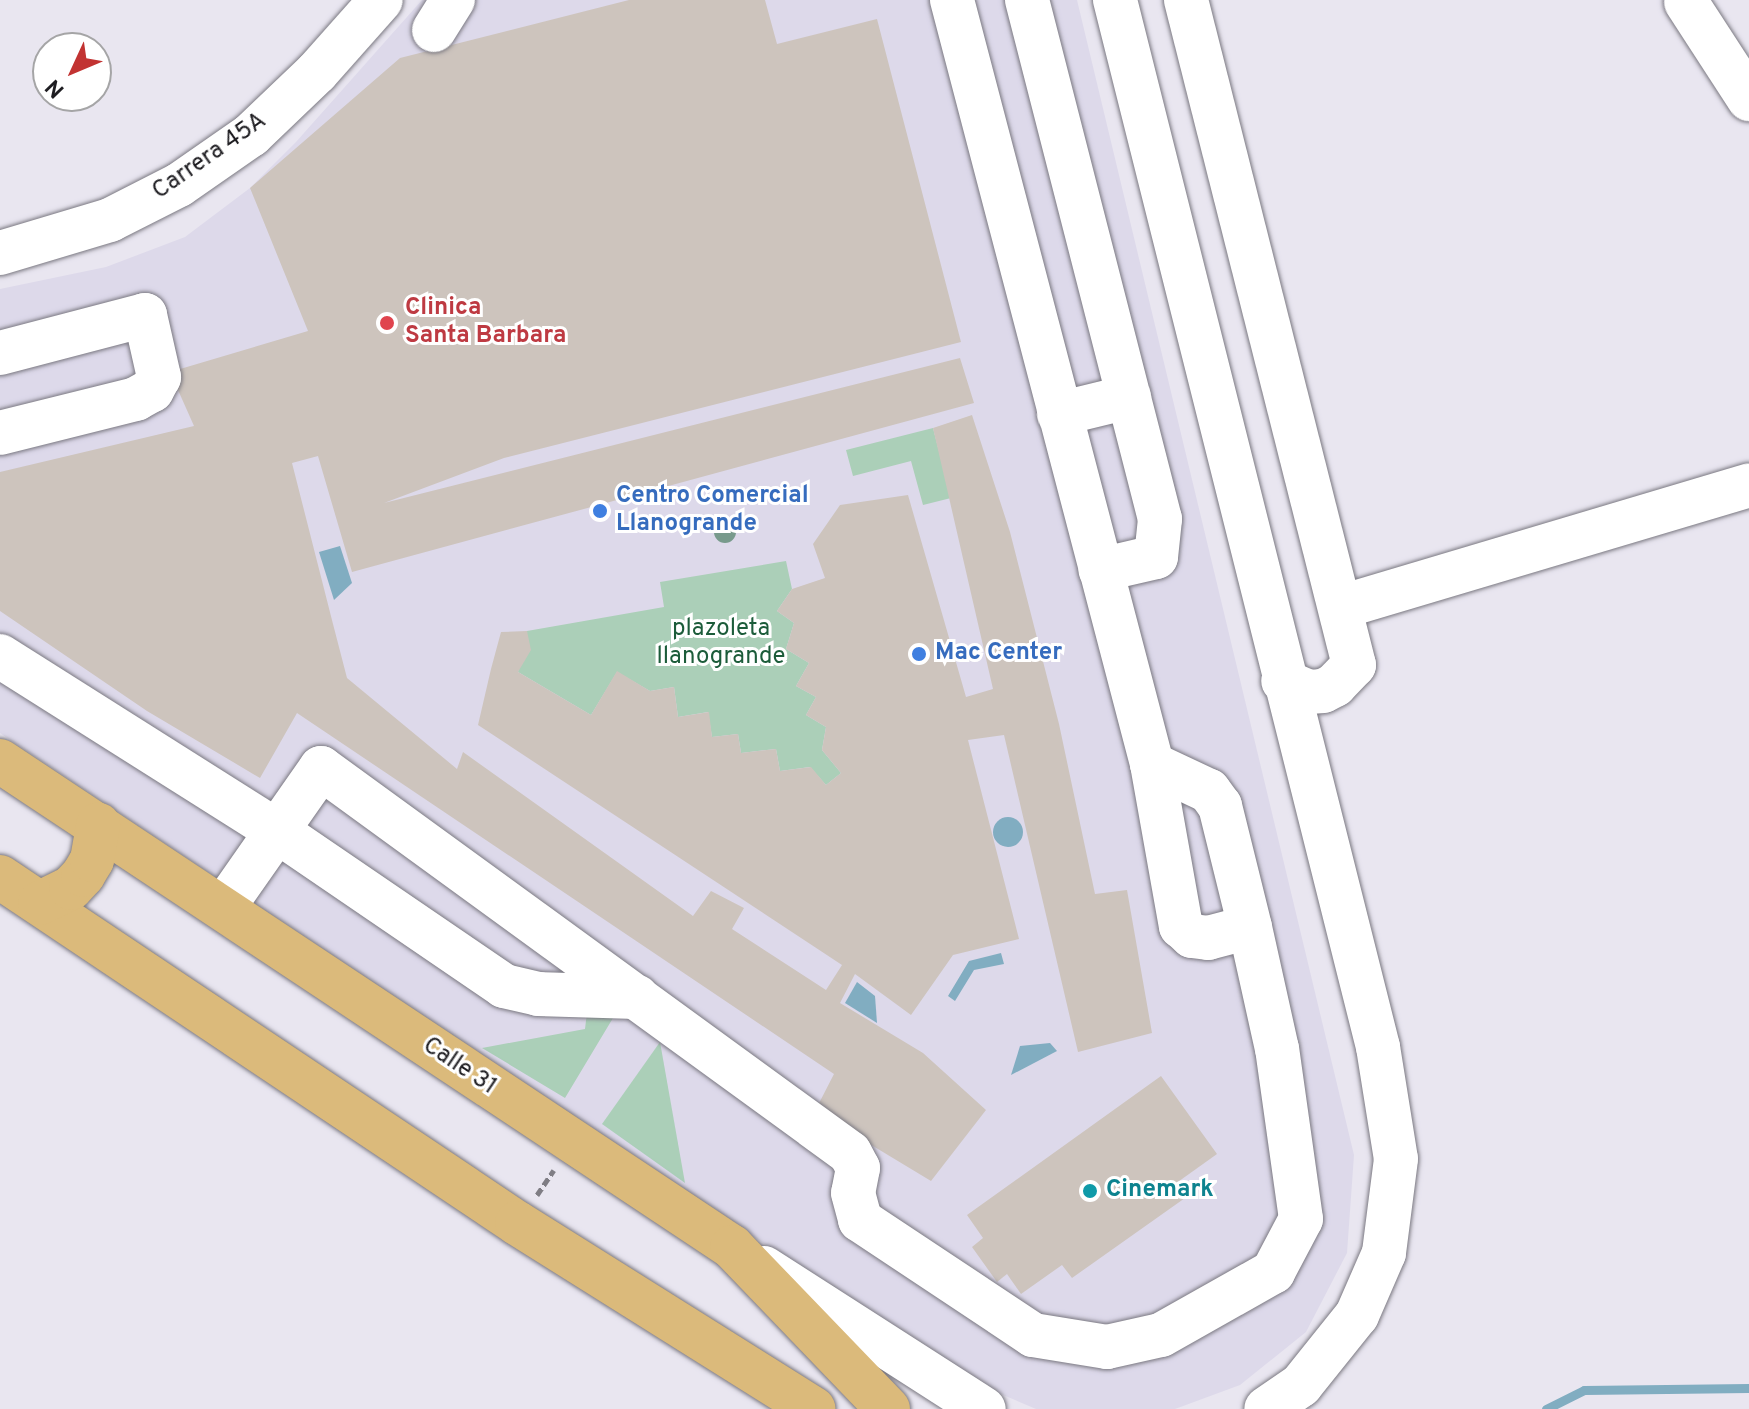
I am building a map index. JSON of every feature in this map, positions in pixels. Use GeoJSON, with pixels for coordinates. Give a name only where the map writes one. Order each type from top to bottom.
{"type":"FeatureCollection","features":[{"type":"Feature","properties":{"kind":"main road","name":"Calle 31"},"geometry":{"type":"LineString","coordinates":[[0,761],[732,1247],[888,1409]]}},
{"type":"Feature","properties":{"kind":"main road"},"geometry":{"type":"LineString","coordinates":[[40,903],[71,888],[83,875],[92,860],[98,825]]}},
{"type":"Feature","properties":{"kind":"main road"},"geometry":{"type":"LineString","coordinates":[[0,877],[517,1223],[813,1409]]}},
{"type":"Feature","properties":{"kind":"street","name":"Carrera 45A"},"geometry":{"type":"LineString","coordinates":[[0,253],[110,220],[179,185],[251,135],[381,0]]}},
{"type":"Feature","properties":{"kind":"street"},"geometry":{"type":"LineString","coordinates":[[952,0],[1152,764],[1181,926],[1192,936],[1208,938],[1250,927]]}},
{"type":"Feature","properties":{"kind":"street"},"geometry":{"type":"LineString","coordinates":[[1027,0],[1162,538],[1156,557],[1100,570]]}},
{"type":"Feature","properties":{"kind":"street"},"geometry":{"type":"LineString","coordinates":[[1115,0],[1283,681],[1378,1047],[1396,1159],[1384,1253],[1357,1315],[1301,1385],[1266,1409]]}},
{"type":"Feature","properties":{"kind":"street"},"geometry":{"type":"LineString","coordinates":[[1186,0],[1354,665],[1346,676],[1323,691],[1295,689],[1283,681]]}},
{"type":"Feature","properties":{"kind":"street"},"geometry":{"type":"LineString","coordinates":[[1686,2],[1749,99]]}},
{"type":"Feature","properties":{"kind":"street"},"geometry":{"type":"LineString","coordinates":[[0,353],[145,315],[159,377],[152,390],[136,399],[0,433]]}},
{"type":"Feature","properties":{"kind":"street"},"geometry":{"type":"LineString","coordinates":[[1059,414],[1129,397]]}},
{"type":"Feature","properties":{"kind":"street"},"geometry":{"type":"LineString","coordinates":[[1341,607],[1749,485]]}},
{"type":"Feature","properties":{"kind":"street"},"geometry":{"type":"LineString","coordinates":[[0,656],[277,831],[504,986],[538,994],[637,997]]}},
{"type":"Feature","properties":{"kind":"street"},"geometry":{"type":"LineString","coordinates":[[223,908],[321,768],[850,1153],[858,1168],[853,1193],[860,1220],[1033,1335],[1107,1347],[1161,1335],[1273,1272],[1301,1219],[1277,1049],[1220,806],[1209,791],[1152,764]]}},
{"type":"Feature","properties":{"kind":"street"},"geometry":{"type":"LineString","coordinates":[[732,1247],[984,1409]]}},
{"type":"Feature","properties":{"kind":"path"},"geometry":{"type":"LineString","coordinates":[[517,1223],[573,1143]]}},
{"type":"Feature","properties":{"kind":"shaded area","name":"Centro Comercial Llanogrande"},"geometry":{"type":"Polygon","coordinates":[[[422,0],[1077,0],[1354,1155],[1347,1253],[1306,1332],[1240,1385],[1175,1409],[1036,1409],[970,1381],[0,733],[0,289],[106,267],[185,237],[250,188],[296,142],[422,0]]]}},
{"type":"Feature","properties":{"kind":"green space"},"geometry":{"type":"Polygon","coordinates":[[[933,428],[951,498],[923,505],[911,461],[853,476],[846,450],[933,428]]]}},
{"type":"Feature","properties":{"kind":"green space","name":"plazoleta llanogrande"},"geometry":{"type":"Polygon","coordinates":[[[786,561],[792,589],[777,611],[794,623],[786,649],[809,663],[796,686],[816,697],[806,715],[826,727],[822,750],[841,773],[826,785],[810,767],[780,771],[776,749],[741,753],[738,734],[712,737],[708,712],[678,717],[674,687],[650,691],[617,672],[591,715],[518,672],[527,631],[664,607],[660,582],[786,561]]]}},
{"type":"Feature","properties":{"kind":"green space"},"geometry":{"type":"Polygon","coordinates":[[[588,1004],[619,1008],[565,1098],[482,1048],[585,1029],[588,1004]]]}},
{"type":"Feature","properties":{"kind":"green space"},"geometry":{"type":"Polygon","coordinates":[[[660,1042],[685,1183],[602,1124],[660,1042]]]}},
{"type":"Feature","properties":{"kind":"water"},"geometry":{"type":"Polygon","coordinates":[[[340,546],[352,583],[334,600],[319,552],[340,546]]]}},
{"type":"Feature","properties":{"kind":"water"},"geometry":{"type":"Polygon","coordinates":[[[1008,817],[1018,822],[1023,832],[1018,842],[1008,847],[998,842],[993,832],[998,822],[1008,817]]]}},
{"type":"Feature","properties":{"kind":"water"},"geometry":{"type":"Polygon","coordinates":[[[1001,953],[1004,964],[974,970],[955,1001],[948,996],[969,961],[1001,953]]]}},
{"type":"Feature","properties":{"kind":"water"},"geometry":{"type":"Polygon","coordinates":[[[857,982],[875,996],[877,1023],[845,1003],[857,982]]]}},
{"type":"Feature","properties":{"kind":"water"},"geometry":{"type":"Polygon","coordinates":[[[1050,1043],[1057,1051],[1011,1075],[1020,1046],[1050,1043]]]}},
{"type":"Feature","properties":{"kind":"building"},"geometry":{"type":"Polygon","coordinates":[[[629,0],[765,0],[777,44],[877,19],[961,342],[504,458],[384,503],[960,358],[974,403],[352,572],[318,456],[292,463],[333,624],[347,678],[457,769],[463,752],[693,916],[711,891],[744,908],[732,929],[826,990],[842,965],[478,725],[491,669],[501,632],[527,631],[531,650],[518,672],[591,715],[617,671],[650,691],[674,687],[678,717],[709,712],[712,737],[738,734],[741,753],[776,749],[780,771],[811,767],[826,785],[841,773],[822,750],[826,727],[806,715],[816,697],[796,686],[809,663],[786,649],[794,623],[777,611],[792,589],[825,578],[813,544],[840,505],[908,495],[966,697],[993,689],[933,428],[972,415],[1010,532],[1059,724],[1095,894],[1127,890],[1152,1033],[1078,1052],[1004,735],[968,740],[1019,939],[953,955],[911,1015],[855,974],[840,1003],[923,1053],[986,1110],[931,1181],[815,1111],[834,1074],[297,713],[260,778],[147,711],[0,611],[0,472],[194,426],[170,372],[308,331],[250,188],[400,58],[629,0]]]}},
{"type":"Feature","properties":{"kind":"building","name":"Cinemark"},"geometry":{"type":"Polygon","coordinates":[[[1161,1076],[1217,1154],[1175,1184],[1185,1198],[1072,1278],[1062,1265],[1021,1294],[1007,1274],[997,1282],[972,1247],[983,1238],[967,1215],[1161,1076]]]}},
{"type":"Feature","properties":{"kind":"waterway"},"geometry":{"type":"LineString","coordinates":[[1546,1409],[1584,1390],[1749,1388]]}},
{"type":"Feature","properties":{"kind":"place","name":"Clinica Santa Barbara"},"geometry":{"type":"Point","coordinates":[387,323]}},
{"type":"Feature","properties":{"kind":"place","name":"Centro Comercial Llanogrande"},"geometry":{"type":"Point","coordinates":[600,511]}},
{"type":"Feature","properties":{"kind":"place","name":"Mac Center"},"geometry":{"type":"Point","coordinates":[919,654]}},
{"type":"Feature","properties":{"kind":"place","name":"Cinemark"},"geometry":{"type":"Point","coordinates":[1090,1191]}}]}
